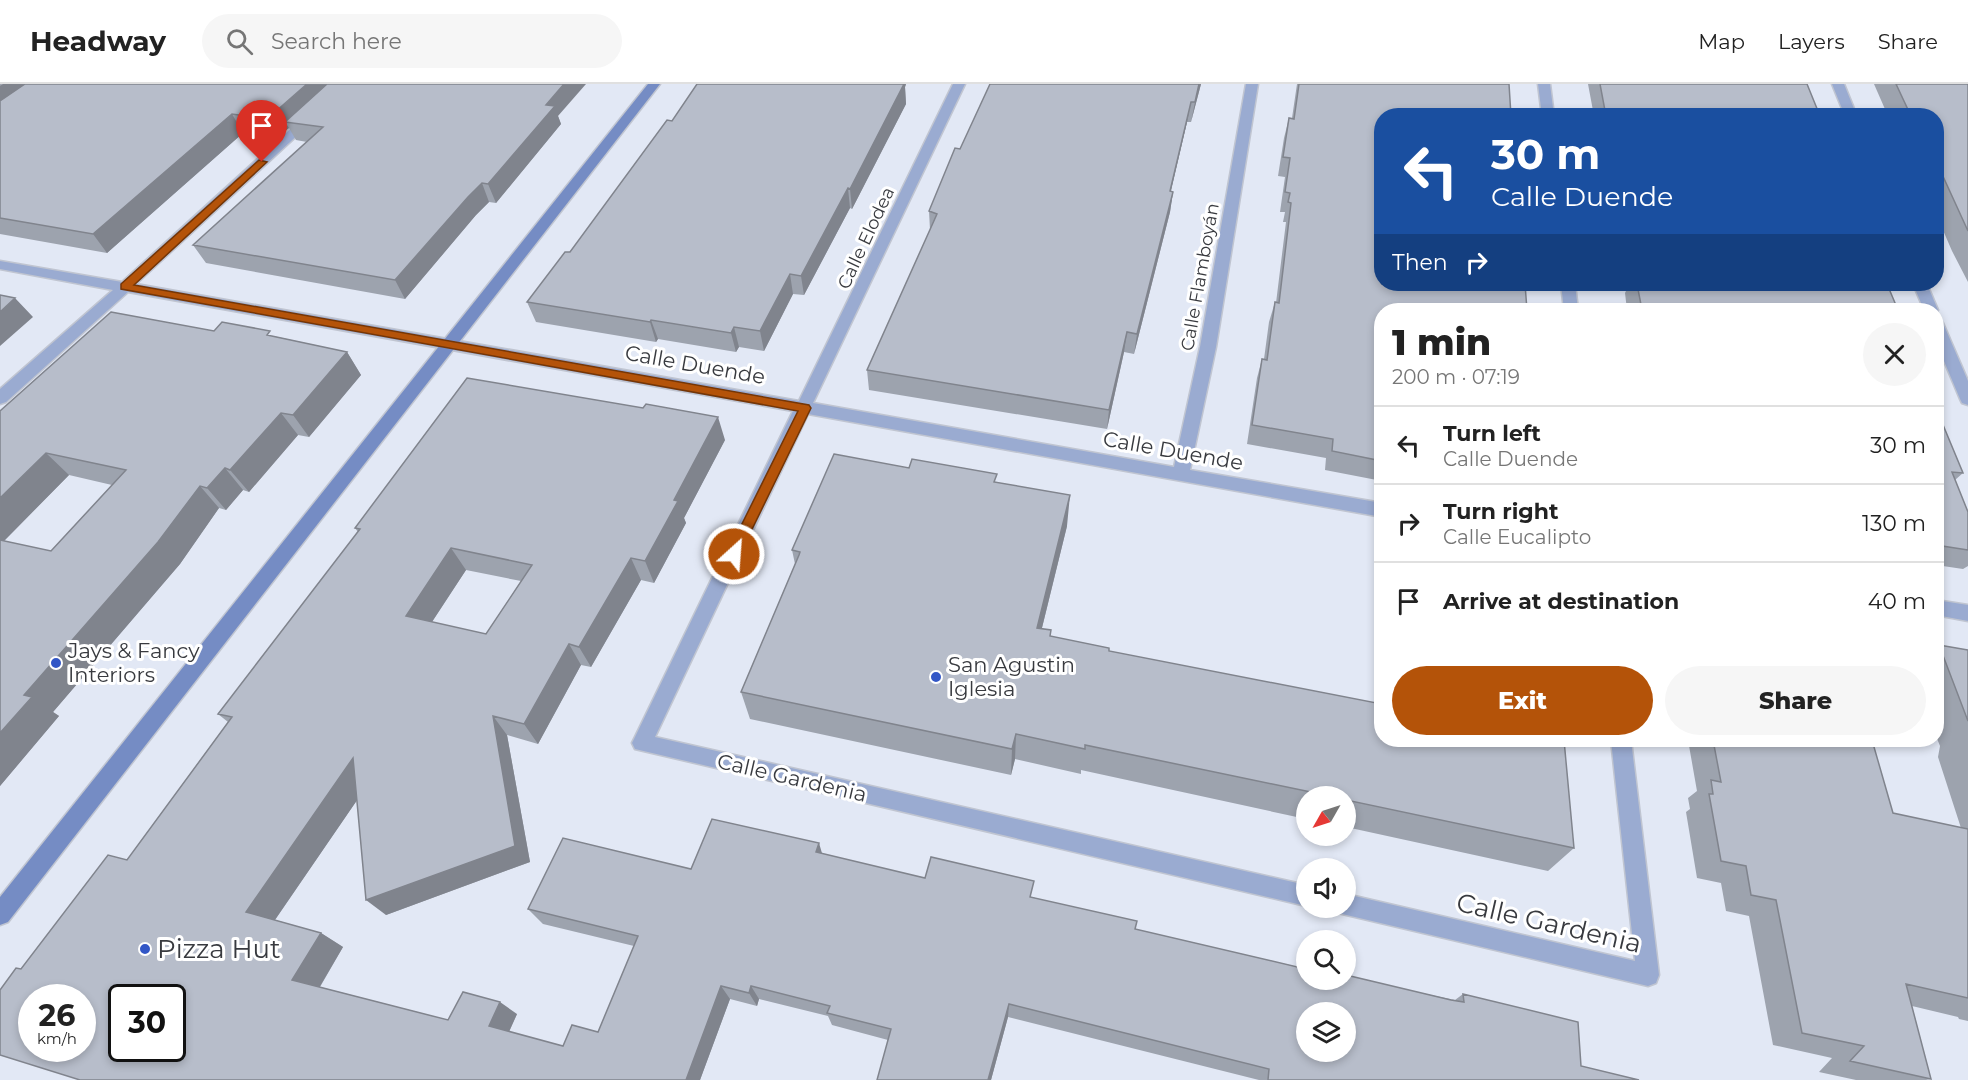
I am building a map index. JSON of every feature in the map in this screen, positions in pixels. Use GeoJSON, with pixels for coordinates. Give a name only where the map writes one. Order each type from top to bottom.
{"type":"FeatureCollection","features":[{"type":"Feature","properties":{"kind":"street"},"geometry":{"type":"LineString","coordinates":[[0,398],[347,84]]}},
{"type":"Feature","properties":{"kind":"street"},"geometry":{"type":"LineString","coordinates":[[0,914],[654,84]]}},
{"type":"Feature","properties":{"kind":"street","name":"Calle Elodea"},"geometry":{"type":"LineString","coordinates":[[805,408],[959,84]]}},
{"type":"Feature","properties":{"kind":"street","name":"Calle Flamboyán"},"geometry":{"type":"LineString","coordinates":[[1181,475],[1208,347],[1252,84]]}},
{"type":"Feature","properties":{"kind":"street"},"geometry":{"type":"LineString","coordinates":[[1544,84],[1547,108]]}},
{"type":"Feature","properties":{"kind":"street"},"geometry":{"type":"LineString","coordinates":[[1838,84],[1848,108]]}},
{"type":"Feature","properties":{"kind":"street","name":"Calle Duende"},"geometry":{"type":"LineString","coordinates":[[0,265],[1374,509]]}},
{"type":"Feature","properties":{"kind":"street"},"geometry":{"type":"LineString","coordinates":[[1944,342],[1968,399]]}},
{"type":"Feature","properties":{"kind":"street","name":"Calle Gardenia"},"geometry":{"type":"LineString","coordinates":[[805,408],[642,743],[1296,894]]}},
{"type":"Feature","properties":{"kind":"street"},"geometry":{"type":"LineString","coordinates":[[1944,608],[1968,613]]}},
{"type":"Feature","properties":{"kind":"street","name":"Calle Gardenia"},"geometry":{"type":"LineString","coordinates":[[1356,907],[1648,975],[1622,747]]}},
{"type":"Feature","properties":{"kind":"building"},"geometry":{"type":"Polygon","coordinates":[[[25,84],[307,84],[267,119],[232,114],[93,234],[0,218],[0,101],[25,84]]]}},
{"type":"Feature","properties":{"kind":"building"},"geometry":{"type":"Polygon","coordinates":[[[327,84],[564,84],[546,105],[555,106],[488,184],[482,183],[468,197],[395,280],[193,245],[323,127],[285,122],[327,84]]]}},
{"type":"Feature","properties":{"kind":"building"},"geometry":{"type":"Polygon","coordinates":[[[697,84],[904,84],[850,189],[848,188],[801,276],[790,274],[760,331],[734,327],[731,333],[527,302],[565,252],[570,252],[667,120],[672,121],[697,84]]]}},
{"type":"Feature","properties":{"kind":"building"},"geometry":{"type":"Polygon","coordinates":[[[990,84],[1199,84],[1195,102],[1191,102],[1170,191],[1173,192],[1137,334],[1127,332],[1109,410],[867,370],[937,214],[929,211],[955,148],[960,149],[990,84]]]}},
{"type":"Feature","properties":{"kind":"building"},"geometry":{"type":"Polygon","coordinates":[[[1299,84],[1509,84],[1510,108],[1374,108],[1374,291],[1526,291],[1526,303],[1374,303],[1374,459],[1332,451],[1333,439],[1252,425],[1262,359],[1267,360],[1275,302],[1279,303],[1291,203],[1288,202],[1290,193],[1285,192],[1290,158],[1283,157],[1289,118],[1294,119],[1299,84]]]}},
{"type":"Feature","properties":{"kind":"building"},"geometry":{"type":"Polygon","coordinates":[[[1600,84],[1807,84],[1817,108],[1604,108],[1600,84]]]}},
{"type":"Feature","properties":{"kind":"building"},"geometry":{"type":"Polygon","coordinates":[[[1896,84],[1968,84],[1968,231],[1944,178],[1944,108],[1907,108],[1896,84]]]}},
{"type":"Feature","properties":{"kind":"building"},"geometry":{"type":"Polygon","coordinates":[[[1638,291],[1890,291],[1895,303],[1641,303],[1638,291]]]}},
{"type":"Feature","properties":{"kind":"building"},"geometry":{"type":"Polygon","coordinates":[[[0,295],[15,298],[0,312],[0,295]]]}},
{"type":"Feature","properties":{"kind":"building"},"geometry":{"type":"Polygon","coordinates":[[[111,312],[214,331],[222,322],[270,331],[267,335],[347,352],[293,415],[281,413],[230,470],[225,468],[207,488],[200,486],[158,542],[24,695],[32,697],[0,733],[0,540],[51,551],[126,470],[46,453],[0,498],[0,411],[111,312]]]}},
{"type":"Feature","properties":{"kind":"building"},"geometry":{"type":"Polygon","coordinates":[[[467,378],[643,408],[646,404],[718,417],[674,500],[678,501],[645,561],[631,558],[579,647],[569,644],[524,724],[493,716],[515,846],[366,900],[353,758],[246,912],[321,933],[292,980],[448,1020],[463,992],[500,1002],[489,1026],[563,1046],[572,1025],[598,1032],[638,936],[528,909],[563,838],[691,869],[712,819],[819,843],[816,852],[925,878],[931,857],[1034,881],[1030,897],[1137,921],[1135,929],[1296,967],[1296,990],[1356,990],[1356,977],[1464,1002],[1463,994],[1578,1022],[1581,1066],[1639,1080],[1268,1080],[1269,1069],[1009,1004],[988,1080],[877,1080],[891,1029],[827,1013],[830,1006],[751,986],[749,993],[721,986],[686,1080],[80,1080],[22,1062],[96,1062],[96,984],[18,984],[18,1061],[0,1055],[0,990],[16,968],[21,969],[108,855],[127,860],[232,717],[218,714],[360,529],[355,528],[467,378]],[[451,548],[406,616],[486,634],[532,565],[451,548]]]}},
{"type":"Feature","properties":{"kind":"building"},"geometry":{"type":"Polygon","coordinates":[[[1944,427],[1963,473],[1952,472],[1968,512],[1968,550],[1944,546],[1944,427]]]}},
{"type":"Feature","properties":{"kind":"building","name":"San Agustin Iglesia"},"geometry":{"type":"Polygon","coordinates":[[[834,454],[909,468],[912,459],[997,474],[994,482],[1070,495],[1037,628],[1051,630],[1050,636],[1109,648],[1109,651],[1374,702],[1374,747],[1565,747],[1574,848],[1356,802],[1356,786],[1296,786],[1296,789],[1085,745],[1085,749],[1016,734],[1012,749],[741,692],[800,552],[792,550],[834,454]]]}},
{"type":"Feature","properties":{"kind":"building"},"geometry":{"type":"Polygon","coordinates":[[[1944,646],[1968,650],[1968,721],[1944,658],[1944,646]]]}},
{"type":"Feature","properties":{"kind":"building"},"geometry":{"type":"Polygon","coordinates":[[[1714,747],[1874,747],[1893,813],[1968,829],[1968,998],[1906,984],[1931,1079],[1850,1061],[1864,1046],[1802,1033],[1776,900],[1751,895],[1746,866],[1721,861],[1709,794],[1713,794],[1711,780],[1721,782],[1714,747]]]}},
{"type":"Feature","properties":{"kind":"place","name":"Jays & Fancy Interiors"},"geometry":{"type":"Point","coordinates":[56,663]}},
{"type":"Feature","properties":{"kind":"place","name":"San Agustin Iglesia"},"geometry":{"type":"Point","coordinates":[936,677]}},
{"type":"Feature","properties":{"kind":"place","name":"Pizza Hut"},"geometry":{"type":"Point","coordinates":[145,949]}},
{"type":"Feature","properties":{"kind":"route"},"geometry":{"type":"LineString","coordinates":[[262,162],[125,287],[805,408],[734,554]]}}]}
